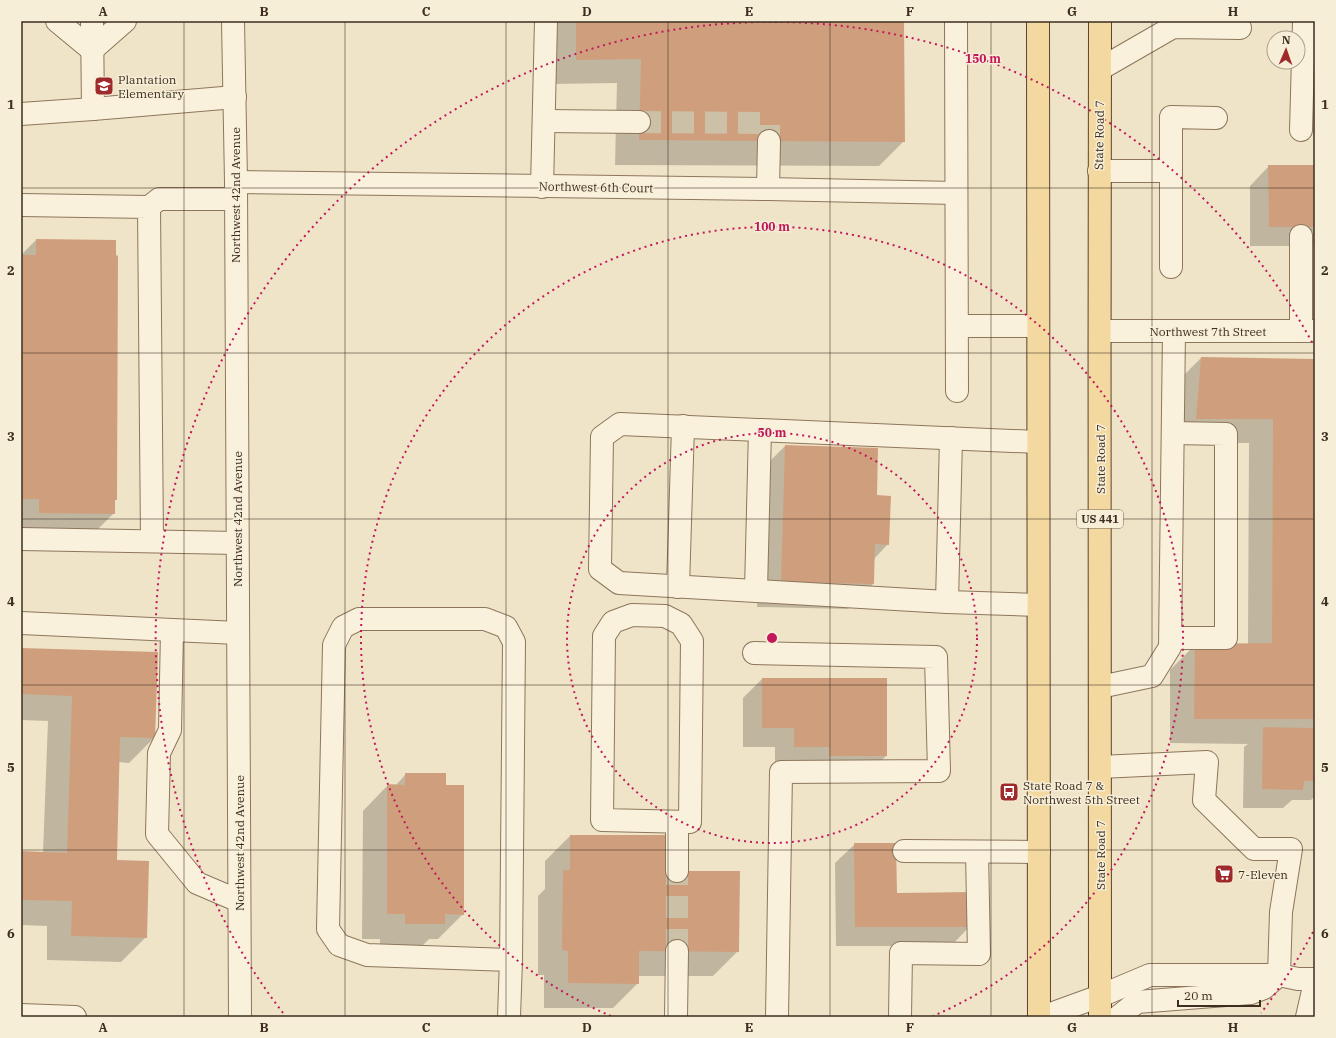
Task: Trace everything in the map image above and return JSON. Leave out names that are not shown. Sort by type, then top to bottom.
[{"type":"main road","points":[[1038,21],[1038,852],[1041,1017]]},
{"type":"main road","name":"State Road 7","points":[[1100,21],[1100,1007]]},
{"type":"street","points":[[57,21],[92,50]]},
{"type":"street","points":[[92,21],[93,109]]},
{"type":"street","points":[[92,50],[125,21]]},
{"type":"street","name":"Northwest 42nd Avenue","points":[[233,21],[236,190],[240,1017]]},
{"type":"street","points":[[542,186],[546,21]]},
{"type":"street","points":[[956,21],[957,391]]},
{"type":"street","points":[[1100,69],[1172,24],[1240,28]]},
{"type":"street","points":[[1301,130],[1308,27]]},
{"type":"street","points":[[21,114],[235,97]]},
{"type":"street","points":[[1171,267],[1171,116],[1216,118]]},
{"type":"street","points":[[544,121],[639,122]]},
{"type":"street","points":[[768,188],[769,141]]},
{"type":"street","points":[[1099,171],[1171,171]]},
{"type":"street","name":"Northwest 6th Court","points":[[149,206],[160,199],[236,190],[542,186],[768,188],[956,193]]},
{"type":"street","points":[[21,205],[149,206],[152,541]]},
{"type":"street","points":[[1301,236],[1308,331]]},
{"type":"street","points":[[957,326],[1038,326]]},
{"type":"street","name":"Northwest 7th Street","points":[[1100,331],[1308,331]]},
{"type":"street","points":[[1100,687],[1152,676],[1170,647],[1174,331]]},
{"type":"street","points":[[1038,442],[620,424],[602,437],[600,569],[619,583],[946,602],[1038,605]]},
{"type":"street","points":[[678,586],[683,426]]},
{"type":"street","points":[[756,590],[760,430]]},
{"type":"street","points":[[1170,638],[1226,638],[1226,434],[1173,433]]},
{"type":"street","points":[[946,602],[951,438]]},
{"type":"street","points":[[21,539],[238,543]]},
{"type":"street","points":[[632,615],[665,616],[682,624],[692,641],[690,822],[677,822],[602,820],[604,636],[613,622],[632,615]]},
{"type":"street","points":[[509,1017],[511,960],[514,642],[506,626],[485,618],[359,619],[343,627],[334,645],[328,929],[338,945],[367,955],[511,960]]},
{"type":"street","points":[[21,623],[238,633]]},
{"type":"street","points":[[172,631],[170,730],[159,753],[157,834],[197,883],[239,901]]},
{"type":"street","points":[[754,653],[936,657],[939,770],[781,772],[777,1017]]},
{"type":"street","points":[[1100,768],[1207,762],[1204,800],[1254,849],[1291,849],[1281,912],[1279,975],[1264,988],[1251,993],[1137,1002],[1118,1017]]},
{"type":"street","points":[[677,822],[677,871]]},
{"type":"street","points":[[904,851],[1038,852]]},
{"type":"street","points":[[900,1017],[901,953],[980,954],[977,852]]},
{"type":"street","points":[[676,1017],[677,951]]},
{"type":"street","points":[[1041,1017],[1100,1007],[1150,975],[1279,975],[1315,981],[1307,1017]]},
{"type":"street","points":[[22,1016],[75,1017]]},
{"type":"building","points":[[576,21],[904,21],[905,142],[639,140],[641,59],[576,60]]},
{"type":"building","points":[[1268,165],[1315,165],[1315,227],[1269,227]]},
{"type":"building","points":[[36,239],[116,240],[116,255],[118,256],[117,500],[115,500],[115,514],[39,513],[39,499],[21,499],[21,255],[36,255]]},
{"type":"building","points":[[1201,357],[1315,359],[1315,719],[1194,719],[1195,644],[1272,643],[1273,419],[1196,419]]},
{"type":"building","points":[[785,445],[878,448],[877,495],[891,496],[889,545],[875,544],[874,584],[781,582]]},
{"type":"building","points":[[21,648],[158,652],[155,738],[120,737],[117,860],[149,861],[147,938],[71,936],[72,901],[21,900],[21,851],[67,853],[72,696],[21,694]]},
{"type":"building","points":[[762,678],[887,678],[887,756],[829,756],[829,747],[794,747],[794,728],[762,728]]},
{"type":"building","points":[[1263,727],[1315,728],[1315,781],[1304,781],[1303,790],[1262,789]]},
{"type":"building","points":[[405,773],[446,773],[446,785],[464,785],[464,915],[445,914],[445,924],[405,924],[405,914],[387,914],[387,784],[405,785]]},
{"type":"building","points":[[570,835],[668,835],[677,871],[740,871],[739,952],[639,951],[639,984],[568,983],[568,951],[562,950],[563,870],[570,870]]},
{"type":"building","points":[[854,843],[896,843],[897,893],[971,892],[971,927],[855,927]]},
{"type":"tunnel","points":[[639,122],[769,123],[769,141]]},
{"type":"tunnel","points":[[677,871],[677,951]]},
{"type":"place","name":"Plantation Elementary","points":[[104,86]]},
{"type":"place","name":"State Road 7 & Northwest 5th Street","points":[[1009,792]]},
{"type":"place","name":"7-Eleven","points":[[1224,874]]}]
